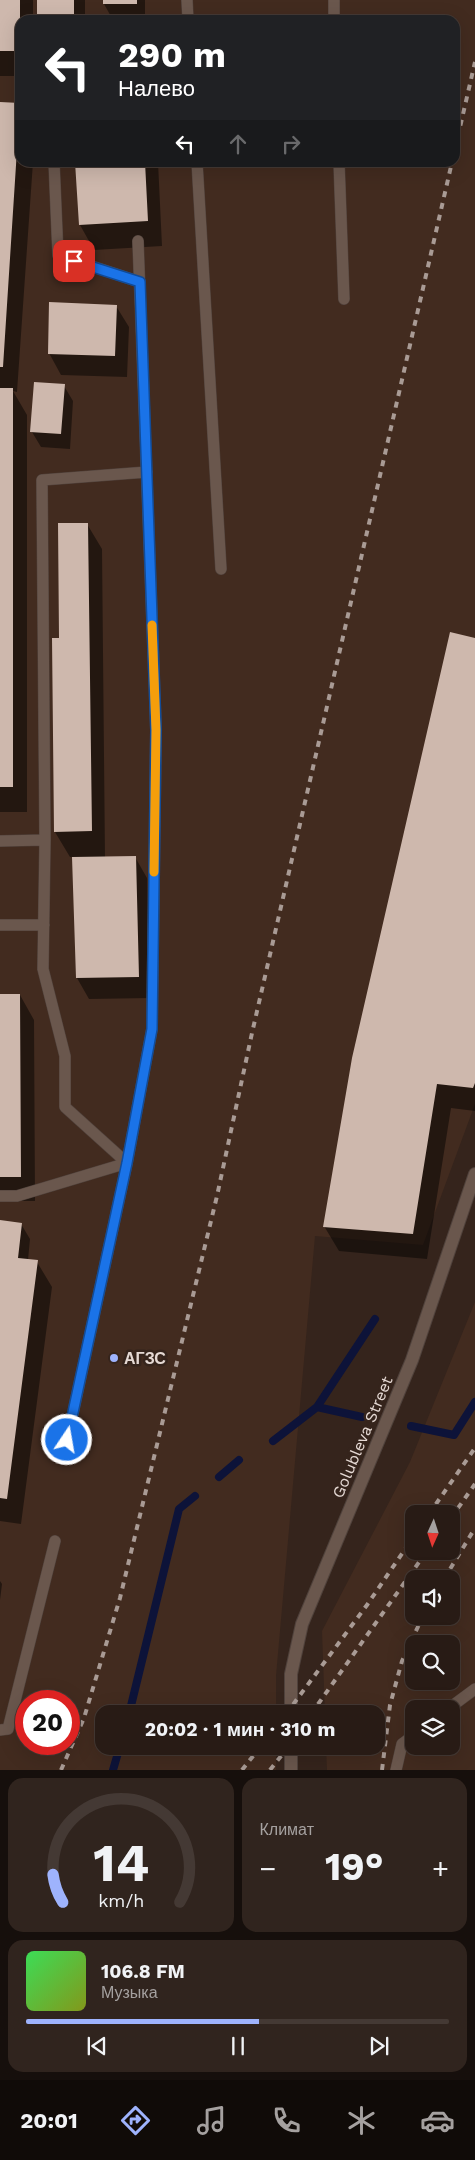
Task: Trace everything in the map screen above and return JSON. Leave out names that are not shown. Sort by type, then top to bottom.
[{"type":"street","name":"Golubleva Street","points":[[291,1705],[291,1674],[302,1624],[412,1360],[475,1174]]},
{"type":"street","points":[[291,1755],[291,1770]]},
{"type":"lane","points":[[187,0],[188,15]]},
{"type":"lane","points":[[334,0],[334,15]]},
{"type":"lane","points":[[54,167],[58,255],[140,282]]},
{"type":"lane","points":[[197,167],[221,569]]},
{"type":"lane","points":[[339,167],[344,299]]},
{"type":"lane","points":[[63,1459],[127,1163],[152,1029],[156,730],[138,241]]},
{"type":"lane","points":[[127,1163],[65,1107],[65,1056],[43,969],[45,840],[42,480],[147,472]]},
{"type":"lane","points":[[0,840],[45,840]]},
{"type":"lane","points":[[0,926],[44,925]]},
{"type":"lane","points":[[0,1196],[17,1196],[127,1163]]},
{"type":"lane","points":[[0,1730],[8,1729],[55,1541]]},
{"type":"lane","points":[[460,1700],[475,1689]]},
{"type":"lane","points":[[396,1770],[402,1744],[405,1742]]},
{"type":"shaded area","points":[[0,0],[475,0],[475,1104],[423,1245],[315,1236],[276,1676],[276,1705],[95,1705],[95,1755],[276,1755],[276,1770],[0,1770]]},
{"type":"shaded area","points":[[475,1302],[475,1770],[327,1770],[326,1755],[385,1755],[385,1705],[325,1705],[322,1631],[410,1462]]},
{"type":"building","points":[[0,0],[20,0],[20,15],[15,15],[15,51],[0,51]]},
{"type":"building","points":[[37,0],[74,0],[74,15],[37,15]]},
{"type":"building","points":[[103,0],[137,0],[137,4],[103,4]]},
{"type":"building","points":[[0,102],[15,103],[16,167],[3,367],[0,367]]},
{"type":"building","points":[[75,167],[145,167],[148,221],[79,225]]},
{"type":"building","points":[[49,302],[117,305],[115,356],[48,354]]},
{"type":"building","points":[[34,382],[65,384],[61,434],[30,432]]},
{"type":"building","points":[[0,388],[13,388],[13,787],[0,787]]},
{"type":"building","points":[[58,523],[88,523],[92,831],[54,832],[52,638],[59,638]]},
{"type":"building","points":[[450,632],[475,638],[475,1083],[473,1088],[437,1084],[413,1234],[323,1227],[352,1058]]},
{"type":"building","points":[[136,856],[139,977],[76,978],[72,857]]},
{"type":"building","points":[[0,994],[20,994],[21,1177],[0,1177]]},
{"type":"building","points":[[0,1220],[22,1223],[18,1258],[38,1260],[7,1499],[0,1498]]},
{"type":"waterway","points":[[273,1441],[317,1407],[375,1319]]},
{"type":"waterway","points":[[411,1426],[454,1435],[475,1402]]},
{"type":"waterway","points":[[317,1407],[362,1417]]},
{"type":"waterway","points":[[219,1477],[239,1460]]},
{"type":"waterway","points":[[131,1705],[179,1509],[195,1496]]},
{"type":"waterway","points":[[113,1770],[117,1755]]},
{"type":"railway","points":[[460,127],[475,62]]},
{"type":"railway","points":[[61,1770],[84,1718],[120,1598],[217,1196],[252,1033],[451,167]]},
{"type":"railway","points":[[435,1505],[475,1448]]},
{"type":"railway","points":[[460,1505],[475,1484]]},
{"type":"railway","points":[[449,1570],[475,1528]]},
{"type":"railway","points":[[293,1705],[367,1605],[405,1549]]},
{"type":"railway","points":[[317,1705],[421,1560]]},
{"type":"railway","points":[[382,1770],[390,1705],[402,1661],[419,1625]]},
{"type":"railway","points":[[242,1770],[254,1755]]},
{"type":"railway","points":[[270,1770],[282,1755]]},
{"type":"slow traffic","points":[[152,625],[156,730],[154,872]]},
{"type":"place","name":"АГЗС","points":[[114,1358]]},
{"type":"route","points":[[67,1440],[127,1163],[152,1029],[156,730],[140,282],[74,261]]}]
